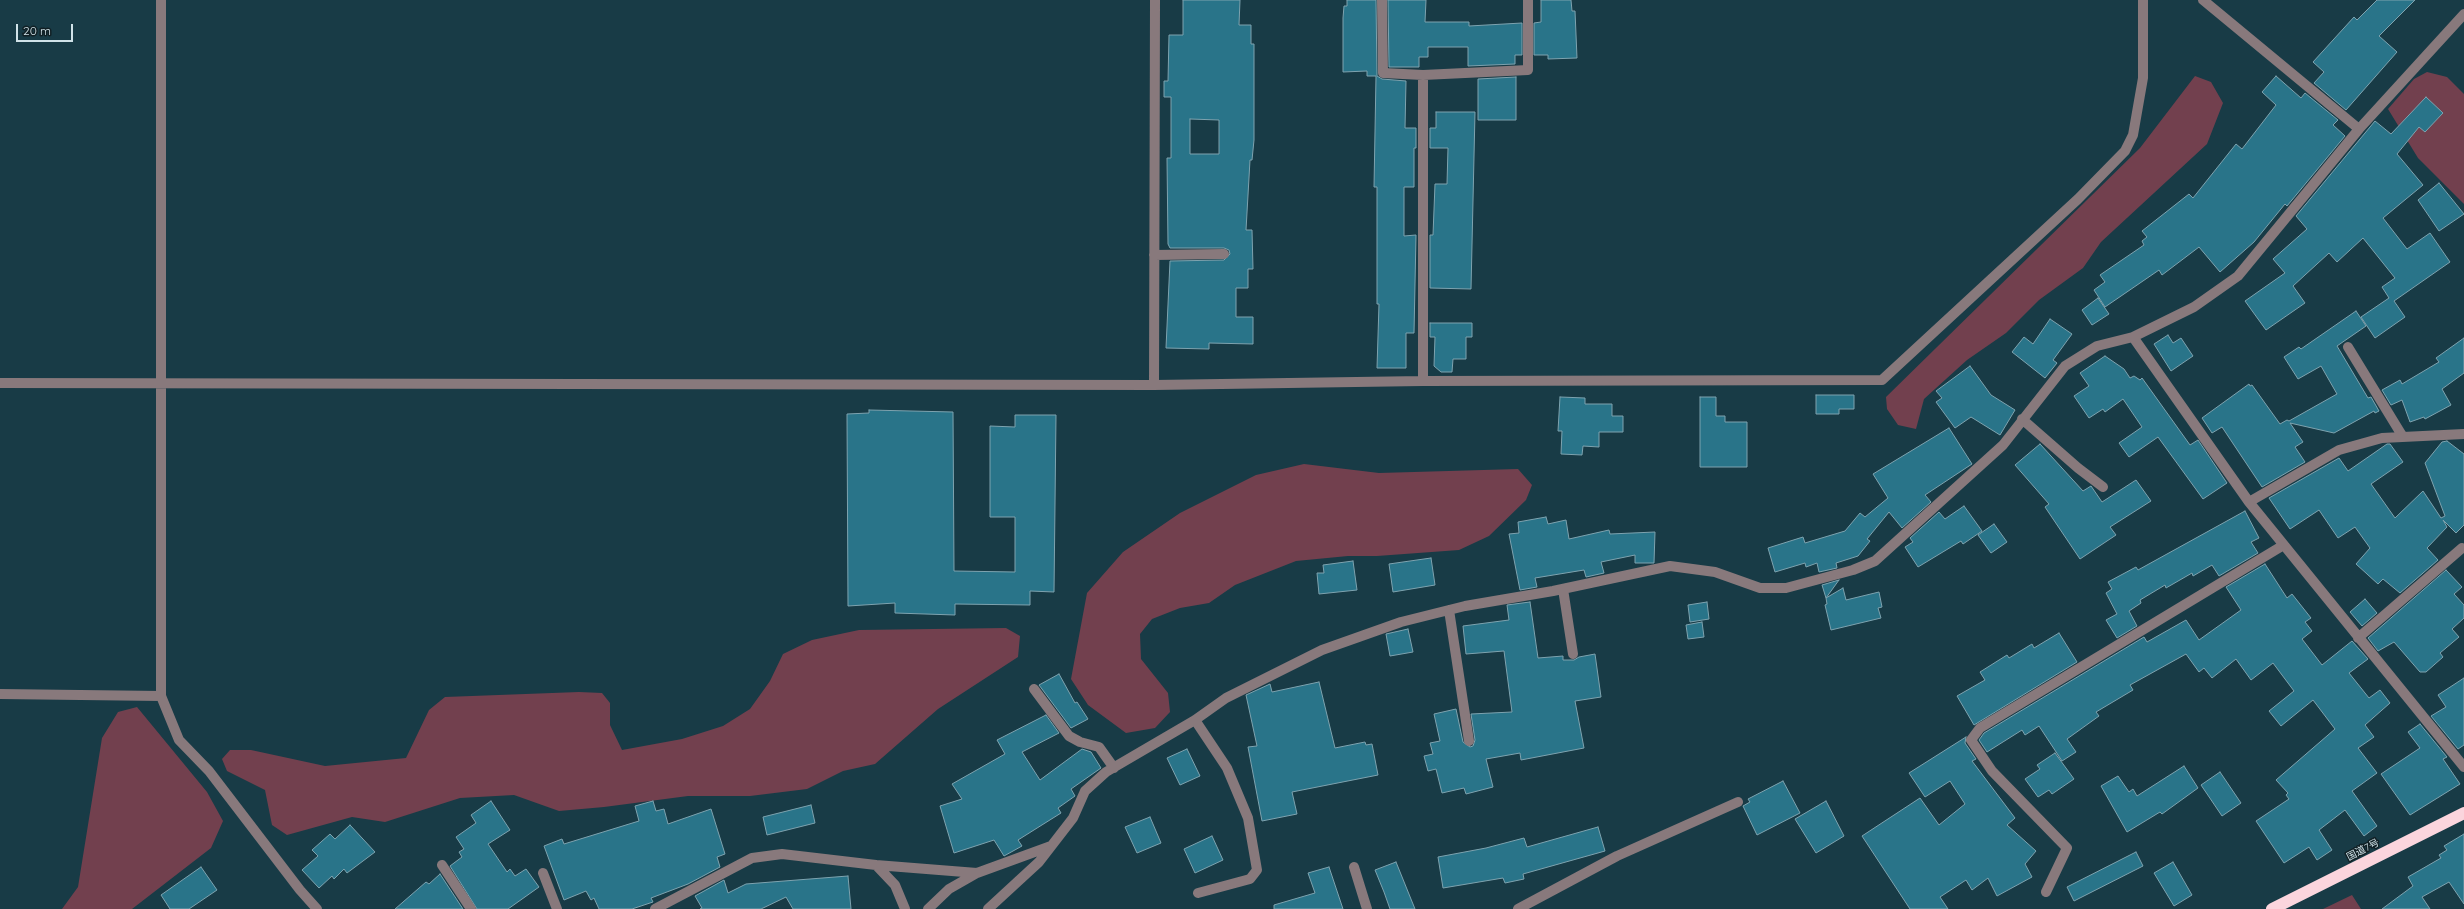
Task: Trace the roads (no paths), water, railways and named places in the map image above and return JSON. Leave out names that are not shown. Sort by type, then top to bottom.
[{"type":"highway","name":"国道7号","points":[[2272,909],[2464,813]]},
{"type":"street","points":[[161,0],[161,696],[179,740],[209,771],[300,890],[317,909]]},
{"type":"street","points":[[1154,0],[1154,385]]},
{"type":"street","points":[[1382,0],[1383,74],[1423,75],[1528,70],[1528,0]]},
{"type":"street","points":[[0,383],[1154,385],[1423,381],[1882,380],[2078,200],[2125,152],[2133,135],[2143,78],[2143,0]]},
{"type":"street","points":[[2203,0],[2359,129]]},
{"type":"street","points":[[988,909],[1039,862],[1073,818],[1085,791],[1114,768],[1195,720],[1226,698],[1322,650],[1401,622],[1449,610],[1563,589],[1670,566],[1715,572],[1760,588],[1786,588],[1853,570],[1875,561],[1888,551],[2003,445],[2065,366],[2097,346],[2132,337],[2194,307],[2238,276],[2359,129],[2464,14]]},
{"type":"street","points":[[1423,75],[1423,381]]},
{"type":"street","points":[[1154,255],[1224,254]]},
{"type":"street","points":[[2132,337],[2282,546],[2464,767]]},
{"type":"street","points":[[2348,347],[2403,437]]},
{"type":"street","points":[[2022,419],[2078,468],[2103,486]]},
{"type":"street","points":[[2249,502],[2339,450],[2382,438],[2464,434]]},
{"type":"street","points":[[2046,892],[2067,848],[1992,772],[1970,740],[1980,728],[2282,546]]},
{"type":"street","points":[[2358,638],[2462,548]]},
{"type":"street","points":[[1563,589],[1572,654]]},
{"type":"street","points":[[1449,610],[1469,741]]},
{"type":"street","points":[[1034,689],[1068,736],[1080,742],[1099,747],[1114,768]]},
{"type":"street","points":[[0,694],[161,696]]},
{"type":"street","points":[[1195,720],[1227,768],[1248,818],[1257,870],[1250,879],[1198,893]]},
{"type":"street","points":[[1518,909],[1617,856],[1738,802]]},
{"type":"street","points":[[928,909],[950,889],[977,873],[1052,845]]},
{"type":"street","points":[[655,909],[752,858],[782,854],[876,865],[977,873]]},
{"type":"street","points":[[442,865],[472,909]]},
{"type":"street","points":[[876,865],[895,885],[905,909]]},
{"type":"street","points":[[1354,867],[1367,909]]},
{"type":"street","points":[[543,873],[556,909]]}]
